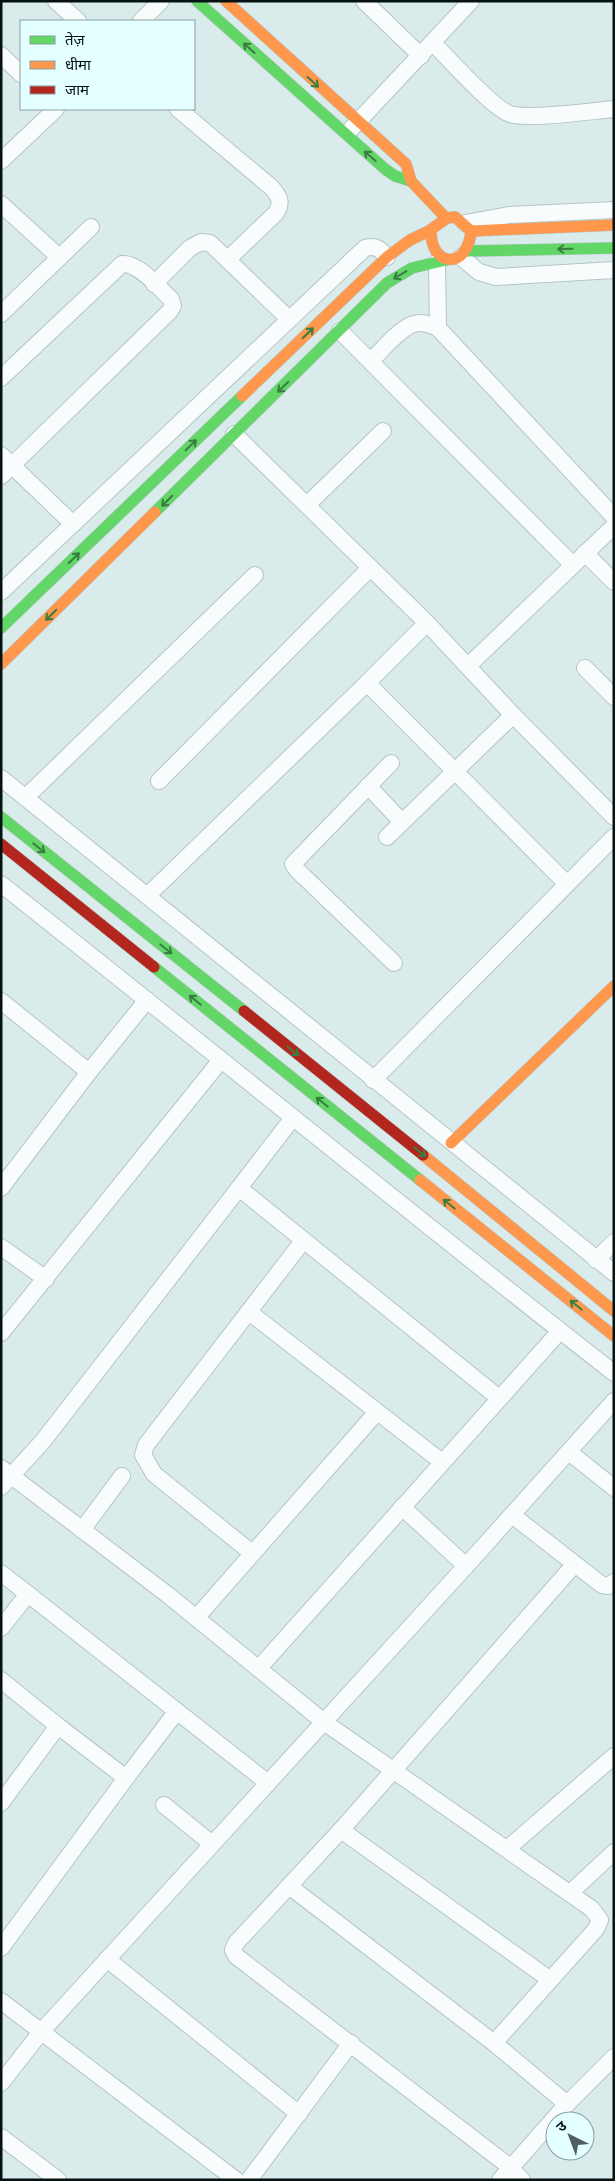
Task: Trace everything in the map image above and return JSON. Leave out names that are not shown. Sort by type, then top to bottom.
[{"type":"street","points":[[56,1],[77,20]]},
{"type":"street","points":[[142,20],[161,1]]},
{"type":"street","points":[[197,1],[390,173],[412,181]]},
{"type":"street","points":[[226,1],[358,123],[406,164],[412,181],[445,218]]},
{"type":"street","points":[[364,1],[421,56]]},
{"type":"street","points":[[346,135],[471,1]]},
{"type":"street","points":[[433,43],[495,105],[509,114],[526,116],[614,109]]},
{"type":"street","points":[[1,55],[20,73]]},
{"type":"street","points":[[1,161],[55,110]]},
{"type":"street","points":[[179,110],[271,187],[280,198],[281,206],[276,213],[228,259]]},
{"type":"street","points":[[412,239],[422,214],[422,192]]},
{"type":"street","points":[[1,204],[59,257]]},
{"type":"street","points":[[468,228],[509,215],[614,210]]},
{"type":"street","points":[[1,628],[388,257],[445,218],[454,217],[468,228],[472,242],[453,257],[412,268],[387,283],[1,664]]},
{"type":"street","points":[[468,228],[614,225]]},
{"type":"street","points":[[1,314],[91,227]]},
{"type":"street","points":[[430,230],[430,244],[439,256],[453,257],[614,248]]},
{"type":"street","points":[[154,284],[190,248],[201,242],[210,243],[290,319]]},
{"type":"street","points":[[1,592],[365,248],[372,246],[380,248],[388,257]]},
{"type":"street","points":[[453,257],[479,272],[496,277],[614,270]]},
{"type":"street","points":[[438,328],[453,257]]},
{"type":"street","points":[[1,378],[122,264],[133,265],[171,299],[172,306],[170,311],[5,466],[73,524]]},
{"type":"street","points":[[371,361],[405,328],[414,323],[425,323],[438,328],[614,517]]},
{"type":"street","points":[[340,331],[573,565]]},
{"type":"street","points":[[307,506],[383,431]]},
{"type":"street","points":[[234,434],[427,623],[614,817]]},
{"type":"street","points":[[468,666],[614,526]]},
{"type":"street","points":[[586,553],[614,582]]},
{"type":"street","points":[[159,781],[370,568]]},
{"type":"street","points":[[26,797],[255,575]]},
{"type":"street","points":[[147,896],[427,623]]},
{"type":"street","points":[[585,668],[614,697]]},
{"type":"street","points":[[367,683],[567,884]]},
{"type":"street","points":[[386,837],[513,714]]},
{"type":"street","points":[[391,763],[293,864],[394,963]]},
{"type":"street","points":[[1,778],[614,1274]]},
{"type":"street","points":[[368,786],[402,822]]},
{"type":"street","points":[[1,817],[436,1165],[614,1311]]},
{"type":"street","points":[[373,1080],[614,836]]},
{"type":"street","points":[[1,844],[614,1336]]},
{"type":"street","points":[[1,884],[292,1119],[614,1373]]},
{"type":"street","points":[[451,1143],[614,986]]},
{"type":"street","points":[[1,1188],[147,1000]]},
{"type":"street","points":[[1,1001],[90,1072]]},
{"type":"street","points":[[1,1333],[221,1060]]},
{"type":"street","points":[[292,1119],[43,1441],[4,1477],[82,1530],[196,1618],[324,1722],[592,1909],[600,1920],[596,1929],[549,1979],[494,2043]]},
{"type":"street","points":[[422,1183],[436,1165]]},
{"type":"street","points":[[239,1188],[499,1398]]},
{"type":"street","points":[[252,1553],[154,1474],[143,1455],[146,1444],[303,1241]]},
{"type":"street","points":[[596,1260],[614,1242]]},
{"type":"street","points":[[1,1247],[46,1279]]},
{"type":"street","points":[[249,1312],[442,1462]]},
{"type":"street","points":[[259,1668],[560,1331]]},
{"type":"street","points":[[1,2083],[41,2032],[614,1401]]},
{"type":"street","points":[[196,1618],[377,1412]]},
{"type":"street","points":[[569,1452],[614,1488]]},
{"type":"street","points":[[82,1530],[122,1476]]},
{"type":"street","points":[[402,1507],[466,1566]]},
{"type":"street","points":[[512,1515],[602,1585],[608,1586],[614,1582]]},
{"type":"street","points":[[522,2180],[505,2173],[351,2044],[236,1956],[233,1950],[236,1943],[394,1771],[574,1565]]},
{"type":"street","points":[[1,1573],[268,1783]]},
{"type":"street","points":[[1,1628],[28,1594]]},
{"type":"street","points":[[1,1680],[126,1778]]},
{"type":"street","points":[[1,1948],[176,1711]]},
{"type":"street","points":[[1,1803],[58,1726]]},
{"type":"street","points":[[507,1849],[614,1756]]},
{"type":"street","points":[[164,1805],[212,1844]]},
{"type":"street","points":[[341,1830],[549,1979]]},
{"type":"street","points":[[570,1893],[614,1852]]},
{"type":"street","points":[[289,1886],[494,2043],[567,2104]]},
{"type":"street","points":[[107,1959],[299,2114]]},
{"type":"street","points":[[1,2001],[236,2180]]},
{"type":"street","points":[[249,2180],[351,2044]]},
{"type":"street","points":[[505,2173],[567,2104],[614,2057]]},
{"type":"street","points":[[1,2137],[58,2180]]},
{"type":"traffic: fast","points":[[197,1],[385,169],[395,176],[411,181]]},
{"type":"traffic: fast","points":[[468,251],[614,248]]},
{"type":"traffic: fast","points":[[155,512],[387,283],[412,268],[446,260]]},
{"type":"traffic: fast","points":[[1,628],[242,396]]},
{"type":"traffic: fast","points":[[1,817],[244,1011]]},
{"type":"traffic: fast","points":[[154,967],[420,1180]]},
{"type":"traffic: slow","points":[[226,1],[406,164],[411,181],[445,217]]},
{"type":"traffic: slow","points":[[242,396],[387,257],[410,240],[429,231],[447,218],[455,217],[471,231],[468,244],[463,253],[457,258],[450,259],[442,257],[436,252],[432,243],[431,230]]},
{"type":"traffic: slow","points":[[471,231],[614,225]]},
{"type":"traffic: slow","points":[[1,664],[155,512]]},
{"type":"traffic: slow","points":[[451,1143],[614,986]]},
{"type":"traffic: slow","points":[[423,1155],[614,1311]]},
{"type":"traffic: slow","points":[[420,1180],[614,1336]]},
{"type":"traffic: jam","points":[[1,844],[154,967]]},
{"type":"traffic: jam","points":[[244,1011],[423,1155]]}]
